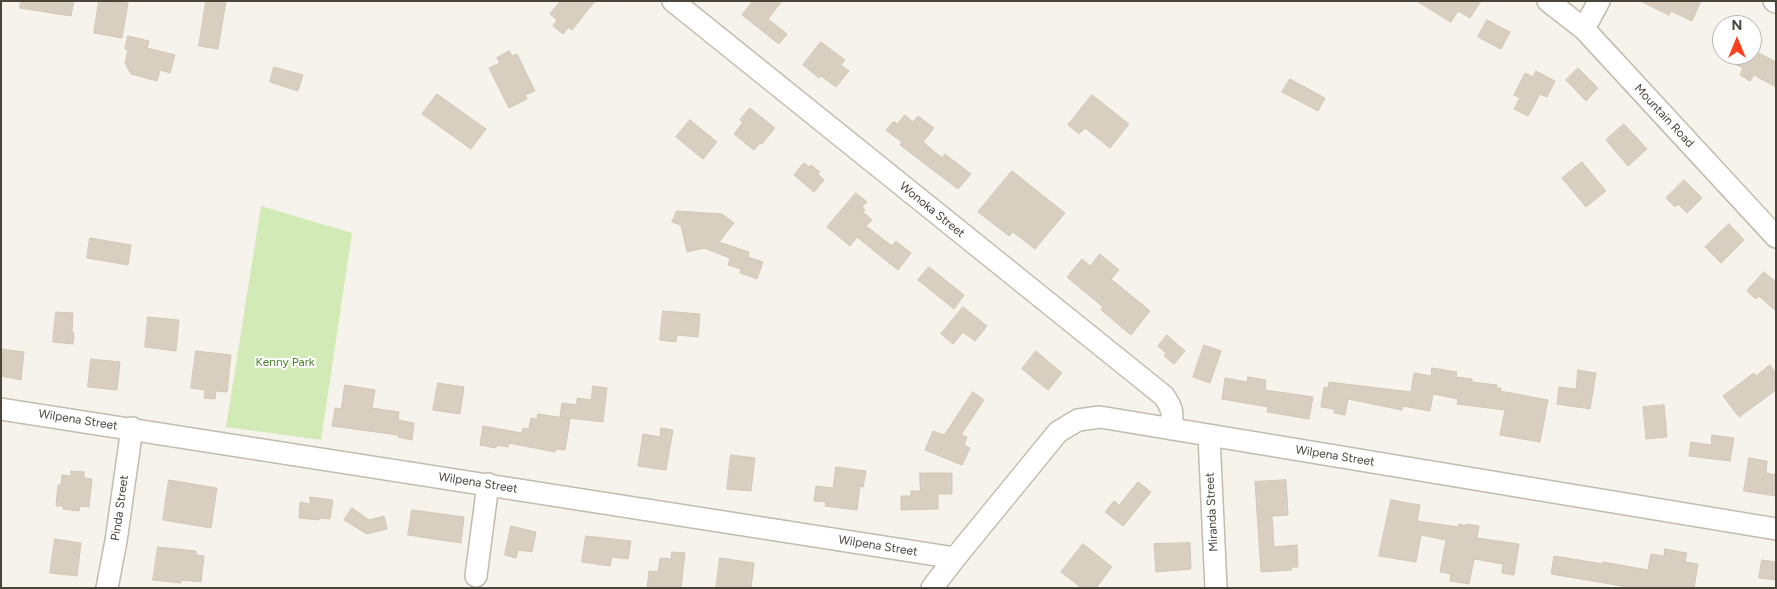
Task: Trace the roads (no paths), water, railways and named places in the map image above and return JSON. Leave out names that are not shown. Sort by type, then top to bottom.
[{"type":"street","name":"Wonoka Street","points":[[672,1],[1164,396],[1171,407],[1173,417],[1171,429]]},
{"type":"street","name":"Mountain Road","points":[[1548,1],[1584,29],[1776,237]]},
{"type":"street","points":[[1584,29],[1599,1]]},
{"type":"street","name":"Wilpena Street","points":[[1,409],[955,558]]},
{"type":"street","name":"Wilpena Street","points":[[932,588],[1058,432],[1078,420],[1100,417],[1776,529]]},
{"type":"street","name":"Pinda Street","points":[[107,588],[116,541],[132,428]]},
{"type":"street","name":"Miranda Street","points":[[1208,436],[1216,588]]},
{"type":"street","points":[[476,576],[488,484]]},
{"type":"park label","name":"Kenny Park","points":[[285,362]]}]
